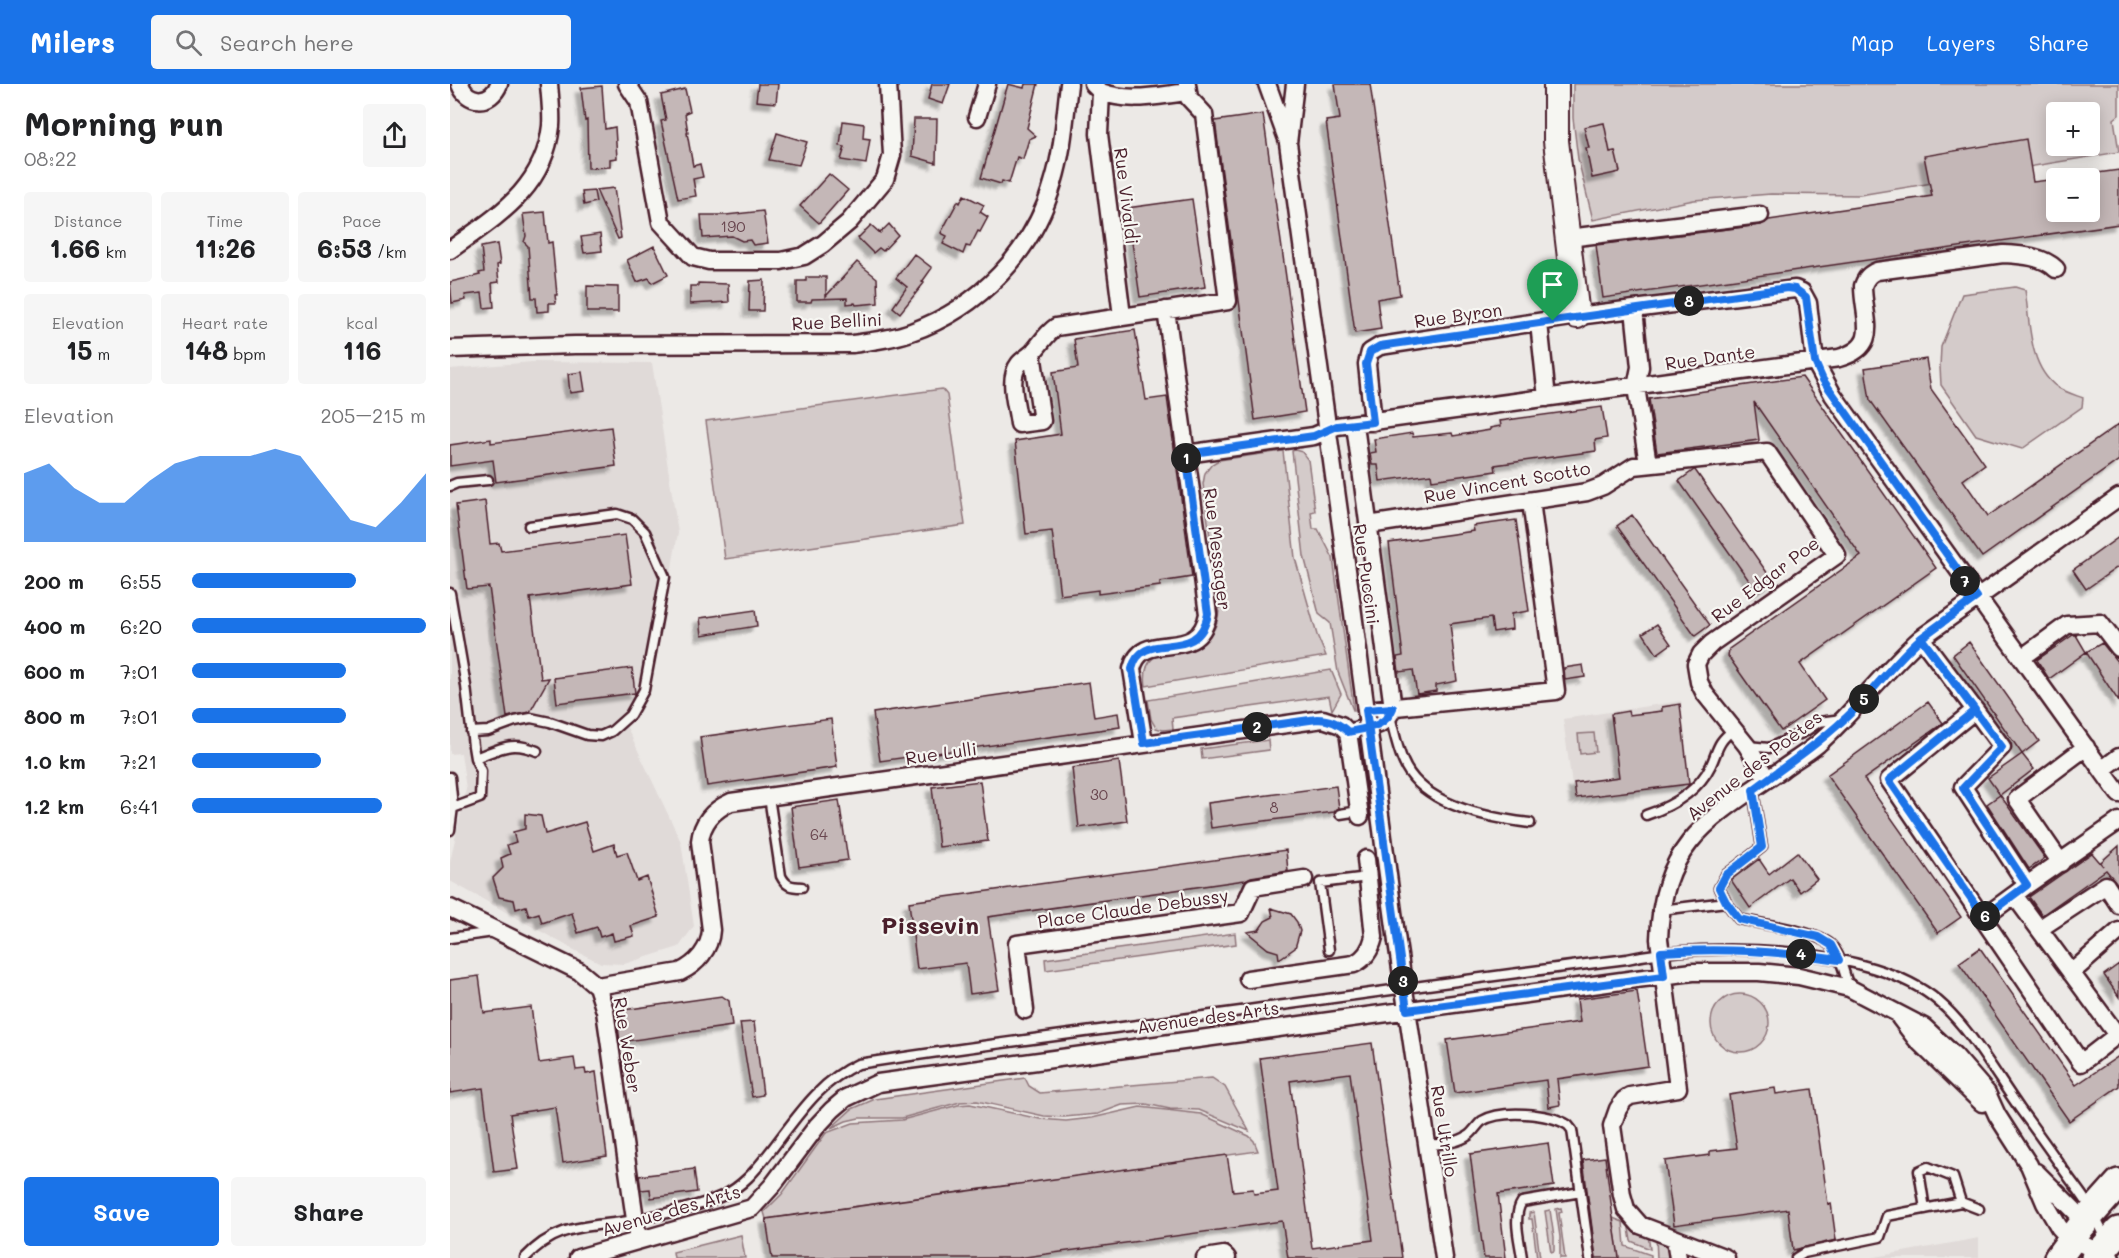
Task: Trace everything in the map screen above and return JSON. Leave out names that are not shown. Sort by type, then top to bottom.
[{"type":"main road","points":[[2076,1232],[2119,1183]]},
{"type":"street","points":[[460,84],[466,96],[479,100],[491,96],[499,84]]},
{"type":"street","points":[[450,250],[503,212],[531,183],[544,154],[550,126],[549,84]]},
{"type":"street","points":[[627,84],[639,102],[662,222],[693,257],[709,261],[781,261],[804,255],[823,244],[849,222],[885,179],[892,155],[888,84]]},
{"type":"street","points":[[977,117],[987,84]]},
{"type":"street","name":"Rue Bellini","points":[[450,349],[585,345],[853,344],[910,333],[964,306],[988,287],[1024,247],[1043,212],[1053,184],[1060,156],[1069,84]]},
{"type":"street","name":"Rue Puccini","points":[[1267,84],[1288,143],[1407,1010]]},
{"type":"street","name":"Rue Puccini","points":[[1288,143],[1295,84]]},
{"type":"street","points":[[1556,84],[1556,141],[1577,316]]},
{"type":"street","points":[[1032,353],[1056,327],[1228,301],[1204,114],[1190,98],[1188,88],[1132,99],[1117,98],[1097,88]]},
{"type":"street","name":"Rue Vivaldi","points":[[1097,88],[1099,134],[1122,316]]},
{"type":"street","points":[[1568,238],[1760,215]]},
{"type":"street","name":"Rue Dante","points":[[1186,454],[1306,438],[1337,426],[1636,387],[1815,362],[1854,354],[1865,343],[1868,328],[1863,286],[1865,279],[1877,271],[2003,254],[2037,258],[2050,262],[2056,269]]},
{"type":"street","name":"Rue Byron","points":[[1373,422],[1366,364],[1370,352],[1380,346],[1577,316],[1787,288],[1795,289],[1802,292],[1808,303],[1815,362]]},
{"type":"street","points":[[1634,309],[1640,367],[1636,387],[1648,464]]},
{"type":"street","name":"Rue Messager","points":[[1144,743],[1132,669],[1134,660],[1150,648],[1193,641],[1206,626],[1208,614],[1166,310]]},
{"type":"street","points":[[1539,323],[1547,398]]},
{"type":"street","points":[[1815,362],[1833,395],[2119,794]]},
{"type":"street","points":[[1355,424],[1392,712]]},
{"type":"street","name":"Rue Edgar Poe","points":[[1648,464],[1767,452],[1837,555],[1712,643],[1701,654],[1696,664],[1699,682],[1705,693],[1747,746],[1767,779]]},
{"type":"street","name":"Rue Vincent Scotto","points":[[1368,525],[1587,492],[1603,486],[1634,466],[1648,464]]},
{"type":"street","name":"Avenue des Poètes","points":[[1675,1239],[1640,1225],[1626,1209],[1612,1126],[1618,1109],[1630,1096],[1678,1088],[1661,952],[1661,910],[1674,865],[1687,844],[1705,824],[1817,744],[1921,638],[2119,497]]},
{"type":"street","points":[[1366,710],[1392,712],[1556,691],[1531,501]]},
{"type":"street","points":[[2023,657],[2067,625],[2100,622],[2119,648]]},
{"type":"street","points":[[1921,638],[1975,710],[2002,747],[1963,788],[2021,890],[2039,929],[2117,1035],[2081,1063],[1889,780],[1975,710]]},
{"type":"street","points":[[1359,814],[1348,732],[1380,725],[1392,712]]},
{"type":"street","name":"Rue Lulli","points":[[597,986],[680,972],[697,961],[711,939],[700,841],[701,830],[708,819],[722,806],[731,802],[1317,719],[1331,720],[1348,732]]},
{"type":"street","points":[[2061,863],[2017,799],[2086,747]]},
{"type":"street","points":[[2103,770],[2119,757]]},
{"type":"street","points":[[1984,917],[2119,821]]},
{"type":"street","points":[[1248,979],[1354,964],[1360,961],[1372,946],[1374,937],[1366,860]]},
{"type":"street","name":"Place Claude Debussy","points":[[1025,1010],[1017,944],[1241,913],[1253,886],[1304,879]]},
{"type":"street","points":[[2039,929],[2106,885],[2119,905]]},
{"type":"street","name":"Rue Weber","points":[[450,908],[579,971],[597,986],[605,1011],[638,1240]]},
{"type":"street","points":[[2071,973],[2119,931]]},
{"type":"street","name":"Avenue des Arts","points":[[578,1258],[752,1209],[832,1110],[846,1098],[878,1083],[1694,972],[1778,973],[1820,980],[1849,988],[1896,1013],[1916,1039],[1997,1115],[2076,1232]]},
{"type":"street","name":"Rue Utrillo","points":[[1407,1010],[1444,1258]]},
{"type":"street","name":"Avenue des Arts","points":[[2029,1165],[2049,1211],[2059,1227],[2076,1232],[2107,1248]]},
{"type":"street","points":[[1678,1258],[1675,1239],[1726,1258]]},
{"type":"street","points":[[1205,1258],[1224,1255],[1227,1258]]},
{"type":"lane","points":[[450,486],[457,483],[488,480]]},
{"type":"lane","points":[[471,732],[488,731],[531,718],[587,735],[601,736],[612,731],[630,715],[644,690],[665,578],[645,532],[632,519],[617,514],[529,526]]},
{"type":"lane","points":[[450,593],[475,758],[481,771],[480,798],[453,808]]},
{"type":"lane","points":[[1392,712],[1404,762],[1422,786],[1439,798],[1483,815],[1530,823]]},
{"type":"lane","points":[[1747,746],[1768,748],[1806,731],[1819,722],[1845,718]]},
{"type":"lane","points":[[1646,815],[1664,809],[1693,789],[1710,767],[1720,740],[1733,730]]},
{"type":"lane","points":[[475,758],[513,745],[522,745],[537,751]]},
{"type":"lane","points":[[450,777],[453,808],[450,830]]},
{"type":"lane","points":[[1753,790],[1762,847],[1726,875],[1719,888],[1739,919],[1818,937],[1831,945],[1849,988]]},
{"type":"lane","points":[[769,797],[781,876],[785,884],[802,887]]},
{"type":"lane","points":[[1340,814],[1359,814]]},
{"type":"lane","points":[[1329,950],[1320,883],[1368,877]]},
{"type":"lane","points":[[1661,910],[1726,902]]},
{"type":"lane","points":[[450,938],[499,931]]},
{"type":"lane","points":[[525,1258],[538,1244],[562,1231],[635,1220],[708,1202],[724,1195],[739,1186],[758,1167],[819,1089],[843,1070],[858,1064],[959,1047],[1627,959],[1661,952],[1697,950],[1754,950],[1839,960],[1894,974],[1924,991],[1947,1009],[1973,1042],[2076,1232]]},
{"type":"lane","points":[[1428,1145],[1451,1143],[1468,1136],[1482,1121],[1494,1116],[1532,1113],[1564,1122],[1572,1130],[1590,1258]]},
{"type":"lane","points":[[1925,1209],[1919,1171],[1928,1167],[1953,1177],[1961,1202]]},
{"type":"lane","points":[[1522,1258],[1518,1209],[1522,1202],[1581,1192]]},
{"type":"lane","points":[[1796,1258],[1804,1253],[1880,1237],[1887,1216],[1961,1202],[1979,1209]]},
{"type":"shaded area","points":[[1573,84],[2119,84],[2119,115],[2114,119],[2119,152],[2100,155],[2100,102],[2046,102],[2046,156],[2095,156],[1860,195],[1771,194],[1694,200],[1593,220],[1578,159],[1573,118]]},
{"type":"shaded area","points":[[2015,287],[2025,290],[2032,342],[2040,367],[2057,387],[2083,398],[2082,407],[2022,449],[1976,435],[1941,385],[1940,367],[1941,347],[1962,294]]},
{"type":"shaded area","points":[[532,362],[652,363],[678,533],[650,693],[625,723],[681,842],[694,926],[679,947],[624,964],[601,963],[450,881],[450,862],[466,789],[461,753],[450,754],[450,369]]},
{"type":"shaded area","points":[[942,389],[947,395],[965,525],[725,559],[706,421]]},
{"type":"shaded area","points":[[1283,451],[1295,558],[1317,635],[1326,656],[1146,686],[1147,668],[1154,658],[1165,652],[1194,645],[1206,638],[1215,626],[1219,606],[1203,484],[1205,473],[1212,464],[1219,460]]},
{"type":"shaded area","points":[[1292,451],[1302,452],[1308,460],[1315,511],[1311,512],[1313,529],[1318,529],[1333,558],[1354,710],[1338,672],[1330,623],[1319,614],[1304,556]]},
{"type":"shaded area","points":[[1331,670],[1341,694],[1332,710],[1329,696],[1172,718],[1173,729],[1156,728],[1151,719],[1148,700]]},
{"type":"shaded area","points":[[1681,701],[1690,786],[1574,800],[1563,719]]},
{"type":"shaded area","points":[[1594,733],[1596,752],[1580,754],[1578,734]]},
{"type":"shaded area","points":[[1268,740],[1269,750],[1202,759],[1201,749]]},
{"type":"shaded area","points":[[1235,933],[1236,944],[1046,970],[1045,959]]},
{"type":"shaded area","points":[[1734,994],[1746,994],[1761,1002],[1769,1017],[1769,1029],[1761,1044],[1746,1052],[1734,1052],[1719,1044],[1711,1029],[1711,1017],[1719,1002]]},
{"type":"shaded area","points":[[1025,1078],[1029,1086],[1040,1093],[1212,1078],[1225,1087],[1249,1131],[1199,1110],[1170,1109],[1146,1104],[1122,1105],[1098,1114],[1064,1117],[1044,1116],[977,1101],[960,1102],[902,1118],[859,1118],[831,1128],[852,1109],[875,1099]]},
{"type":"shaded area","points":[[970,1104],[1040,1119],[1066,1121],[1092,1118],[1140,1107],[1201,1114],[1249,1136],[1258,1151],[766,1219],[764,1212],[782,1194],[826,1133],[853,1123],[902,1120]]},
{"type":"shaded area","points":[[1561,1208],[1562,1212],[1559,1213],[1565,1258],[1560,1258],[1556,1209]]},
{"type":"shaded area","points":[[1550,1210],[1554,1237],[1554,1251],[1551,1252],[1545,1211]]},
{"type":"shaded area","points":[[1534,1212],[1540,1258],[1537,1258],[1532,1219],[1529,1219],[1529,1213]]},
{"type":"shaded area","points":[[1613,1218],[1623,1222],[1625,1246],[1651,1255],[1651,1258],[1619,1258]]},
{"type":"shaded area","points":[[1628,1222],[1648,1235],[1650,1249],[1631,1241]]},
{"type":"shaded area","points":[[741,1235],[745,1258],[674,1258],[673,1252]]},
{"type":"shaded area","points":[[1656,1238],[1666,1246],[1669,1258],[1657,1258]]},
{"type":"shaded area","points":[[1979,1238],[1979,1258],[1870,1258]]},
{"type":"building","points":[[758,84],[778,84],[776,103],[756,101]]},
{"type":"building","points":[[932,84],[950,84],[943,104],[928,99]]},
{"type":"building","points":[[1008,84],[1024,88],[1025,84],[1038,84],[1027,128],[1036,136],[1029,139],[1023,159],[1017,157],[1009,183],[1002,181],[1001,184],[981,178]]},
{"type":"building","points":[[1335,84],[1370,84],[1400,295],[1377,299],[1381,329],[1355,333],[1326,121],[1340,119]]},
{"type":"building","points":[[602,86],[605,129],[615,127],[617,158],[610,159],[610,167],[588,168],[587,120],[585,121],[581,88]]},
{"type":"building","points":[[685,89],[690,111],[685,113],[693,166],[700,164],[703,177],[693,179],[696,196],[678,199],[661,121],[666,120],[661,95]]},
{"type":"building","points":[[1263,114],[1305,412],[1255,420],[1215,121]]},
{"type":"building","points":[[914,119],[937,119],[936,163],[912,156]]},
{"type":"building","points":[[843,121],[864,124],[863,138],[870,139],[866,164],[841,160],[845,147],[840,146]]},
{"type":"building","points":[[1604,123],[1610,152],[1615,151],[1620,172],[1592,178],[1584,127]]},
{"type":"building","points":[[777,133],[807,142],[799,165],[769,160]]},
{"type":"building","points":[[2026,139],[2033,182],[2046,180],[2046,222],[2100,222],[2100,173],[2119,170],[2119,224],[1603,298],[1596,245],[1761,225],[1769,220],[1932,196],[1924,156]]},
{"type":"building","points":[[829,174],[848,190],[819,223],[800,206]]},
{"type":"building","points":[[614,188],[621,238],[618,239],[596,190]]},
{"type":"building","points":[[594,191],[596,202],[584,205],[582,192]]},
{"type":"building","points":[[964,195],[984,205],[980,212],[988,217],[970,247],[966,246],[963,254],[943,244],[947,236],[941,233],[958,201],[960,203]]},
{"type":"building","points":[[1192,199],[1205,287],[1140,297],[1127,208]]},
{"type":"building","points":[[763,211],[768,243],[753,245],[750,240],[742,241],[732,236],[703,238],[701,215]]},
{"type":"building","points":[[545,212],[548,243],[552,242],[557,295],[555,295],[556,303],[549,303],[549,311],[537,312],[536,298],[532,298],[528,246],[524,242],[526,236],[523,214]]},
{"type":"building","points":[[889,224],[898,235],[883,251],[879,248],[873,253],[858,238],[871,225],[880,233]]},
{"type":"building","points":[[600,234],[602,251],[584,253],[581,237]]},
{"type":"building","points":[[497,244],[500,264],[497,265],[499,282],[492,283],[494,307],[484,308],[482,293],[465,295],[466,300],[452,303],[450,282],[484,272],[481,247]]},
{"type":"building","points":[[654,246],[668,275],[652,283],[649,278],[637,282],[627,260]]},
{"type":"building","points":[[914,254],[932,268],[922,282],[924,283],[900,313],[893,307],[907,287],[896,278]]},
{"type":"building","points":[[857,262],[877,278],[878,303],[847,304],[847,298],[797,302],[797,281],[806,281],[806,277],[826,277],[826,296]]},
{"type":"building","points":[[764,280],[763,311],[749,311],[750,281]]},
{"type":"building","points":[[698,283],[728,284],[729,302],[690,304],[690,286],[698,286]]},
{"type":"building","points":[[587,286],[618,287],[618,312],[587,312]]},
{"type":"building","points":[[1135,330],[1146,400],[1167,397],[1192,577],[1160,582],[1160,586],[1098,594],[1098,590],[1060,595],[1052,531],[1026,534],[1015,441],[1061,434],[1053,372],[1078,368],[1074,339]]},
{"type":"building","points":[[1926,359],[1931,389],[1985,464],[1963,480],[1988,516],[2119,424],[2119,460],[1982,557],[1870,400],[1865,368]]},
{"type":"building","points":[[582,372],[585,391],[570,393],[568,374]]},
{"type":"building","points":[[1802,377],[1936,568],[1800,664],[1825,700],[1781,731],[1728,656],[1729,649],[1861,556],[1754,402],[1759,440],[1657,453],[1649,399]]},
{"type":"building","points":[[1602,407],[1607,438],[1595,440],[1596,451],[1495,465],[1496,471],[1432,480],[1431,474],[1380,481],[1378,465],[1372,465],[1370,453],[1376,452],[1374,439],[1412,433],[1413,437],[1452,433],[1453,436],[1490,430],[1490,428],[1501,426],[1500,421]]},
{"type":"building","points":[[611,427],[616,466],[496,482],[493,460],[450,466],[450,445],[491,439],[491,443]]},
{"type":"building","points":[[1694,470],[1773,581],[1757,592],[1679,481]]},
{"type":"building","points":[[485,501],[490,544],[499,543],[501,551],[625,535],[632,584],[530,598],[541,679],[549,678],[530,712],[507,717],[489,587],[467,589],[456,505]]},
{"type":"building","points":[[1632,515],[1710,625],[1695,636],[1617,526]]},
{"type":"building","points":[[1516,520],[1529,611],[1511,614],[1512,629],[1493,632],[1491,618],[1450,624],[1457,681],[1436,685],[1436,691],[1417,694],[1413,670],[1399,672],[1397,657],[1403,656],[1389,543],[1474,531],[1473,526]]},
{"type":"building","points":[[2119,537],[2119,566],[2086,589],[2073,570]]},
{"type":"building","points":[[755,610],[757,626],[702,635],[700,618]]},
{"type":"building","points":[[1657,624],[1671,644],[1657,654],[1643,633]]},
{"type":"building","points":[[2076,635],[2086,652],[2049,679],[2037,660]]},
{"type":"building","points":[[1969,642],[2039,741],[2022,754],[1953,655]]},
{"type":"building","points":[[2102,643],[2119,664],[2119,702],[2086,652]]},
{"type":"building","points":[[1583,665],[1585,677],[1565,680],[1564,668]]},
{"type":"building","points":[[632,668],[635,693],[557,703],[554,678]]},
{"type":"building","points":[[1089,682],[1094,717],[1118,713],[1120,727],[880,761],[873,713]]},
{"type":"building","points":[[1928,702],[1943,723],[1864,779],[1961,917],[1938,933],[1827,775]]},
{"type":"building","points":[[1680,704],[1689,784],[1576,798],[1574,783],[1619,777],[1611,714],[1628,711],[1629,715],[1662,711],[1662,707]]},
{"type":"building","points":[[831,719],[837,767],[707,786],[700,737]]},
{"type":"building","points":[[2022,754],[2034,769],[2000,795],[1988,778]]},
{"type":"building","points":[[1119,761],[1127,821],[1079,828],[1072,768]]},
{"type":"building","points":[[980,781],[988,841],[939,847],[932,787]]},
{"type":"building","points":[[1336,786],[1339,808],[1334,812],[1211,828],[1208,803]]},
{"type":"building","points":[[2000,795],[2045,858],[2029,869],[1987,804]]},
{"type":"building","points":[[839,800],[848,860],[799,867],[791,807]]},
{"type":"building","points":[[525,814],[541,816],[545,834],[585,822],[594,851],[614,844],[617,855],[627,852],[637,881],[647,877],[659,917],[631,926],[634,936],[614,941],[612,933],[600,937],[597,927],[578,933],[572,913],[542,923],[539,913],[529,916],[526,906],[516,909],[514,900],[499,897],[493,878],[503,868],[501,858],[510,854],[507,845],[516,842],[513,832],[525,829]]},
{"type":"building","points":[[2119,846],[2119,886],[2106,870],[2042,915],[2029,897],[2092,853],[2103,866],[2101,862]]},
{"type":"building","points":[[1286,850],[1288,871],[1245,880],[988,917],[999,990],[970,994],[966,963],[917,969],[909,902]]},
{"type":"building","points":[[1797,852],[1817,879],[1800,892],[1790,878],[1750,908],[1731,880],[1759,859],[1769,874]]},
{"type":"building","points":[[1271,908],[1291,914],[1300,931],[1295,948],[1279,959],[1278,952],[1268,949],[1247,932],[1259,930],[1265,921],[1273,917]]},
{"type":"building","points":[[1980,948],[2076,1085],[2119,1056],[2119,1086],[2069,1121],[1959,963]]},
{"type":"building","points":[[2119,964],[2119,997],[2104,975]]},
{"type":"building","points":[[479,976],[484,1013],[531,1007],[539,1063],[574,1058],[576,1070],[585,1069],[586,1074],[596,1072],[607,1156],[563,1163],[555,1107],[510,1114],[518,1169],[494,1172],[483,1088],[450,1093],[450,980]]},
{"type":"building","points":[[1637,991],[1648,1066],[1557,1079],[1560,1105],[1549,1107],[1546,1080],[1455,1093],[1447,1040],[1580,1022],[1577,999]]},
{"type":"building","points":[[722,996],[729,1001],[732,1026],[620,1042],[616,1011]]},
{"type":"building","points":[[754,1022],[763,1095],[752,1097],[740,1023]]},
{"type":"building","points":[[1372,1043],[1402,1258],[1288,1258],[1282,1221],[1018,1258],[772,1258],[766,1219],[1227,1155],[1233,1191],[1253,1189],[1254,1194],[1278,1191],[1260,1058]],"holes":[[[1350,1073],[1373,1240],[1312,1248],[1290,1081]]]},
{"type":"building","points":[[1775,1088],[1776,1094],[1812,1089],[1828,1204],[1831,1203],[1836,1240],[1793,1250],[1788,1209],[1674,1225],[1665,1161],[1710,1155],[1710,1151],[1737,1148],[1729,1095]]},
{"type":"building","points":[[1548,1143],[1554,1186],[1498,1194],[1506,1258],[1484,1258],[1470,1154]]},
{"type":"building","points":[[1605,1157],[1619,1258],[1596,1258],[1583,1160]]},
{"type":"building","points":[[694,1169],[697,1192],[651,1198],[650,1189],[641,1190],[639,1176]]},
{"type":"district","name":"Pissevin","points":[[930,924]]},
{"type":"route","points":[[1553,321],[1380,346],[1370,352],[1366,364],[1373,422],[1337,426],[1314,436],[1186,454],[1208,614],[1206,626],[1193,641],[1150,648],[1134,660],[1132,669],[1144,743],[1317,719],[1331,720],[1348,732],[1380,725],[1390,716],[1393,708],[1366,710],[1376,788],[1407,1010],[1664,976],[1661,952],[1754,950],[1839,960],[1831,945],[1818,937],[1739,919],[1719,888],[1726,875],[1762,847],[1753,790],[1817,744],[1855,709],[1921,638],[1975,710],[1889,780],[1984,917],[2027,885],[1963,788],[2002,747],[1975,710],[1944,669],[1921,638],[1977,597],[1823,380],[1815,362],[1808,303],[1802,292],[1787,288],[1553,321]]}]
